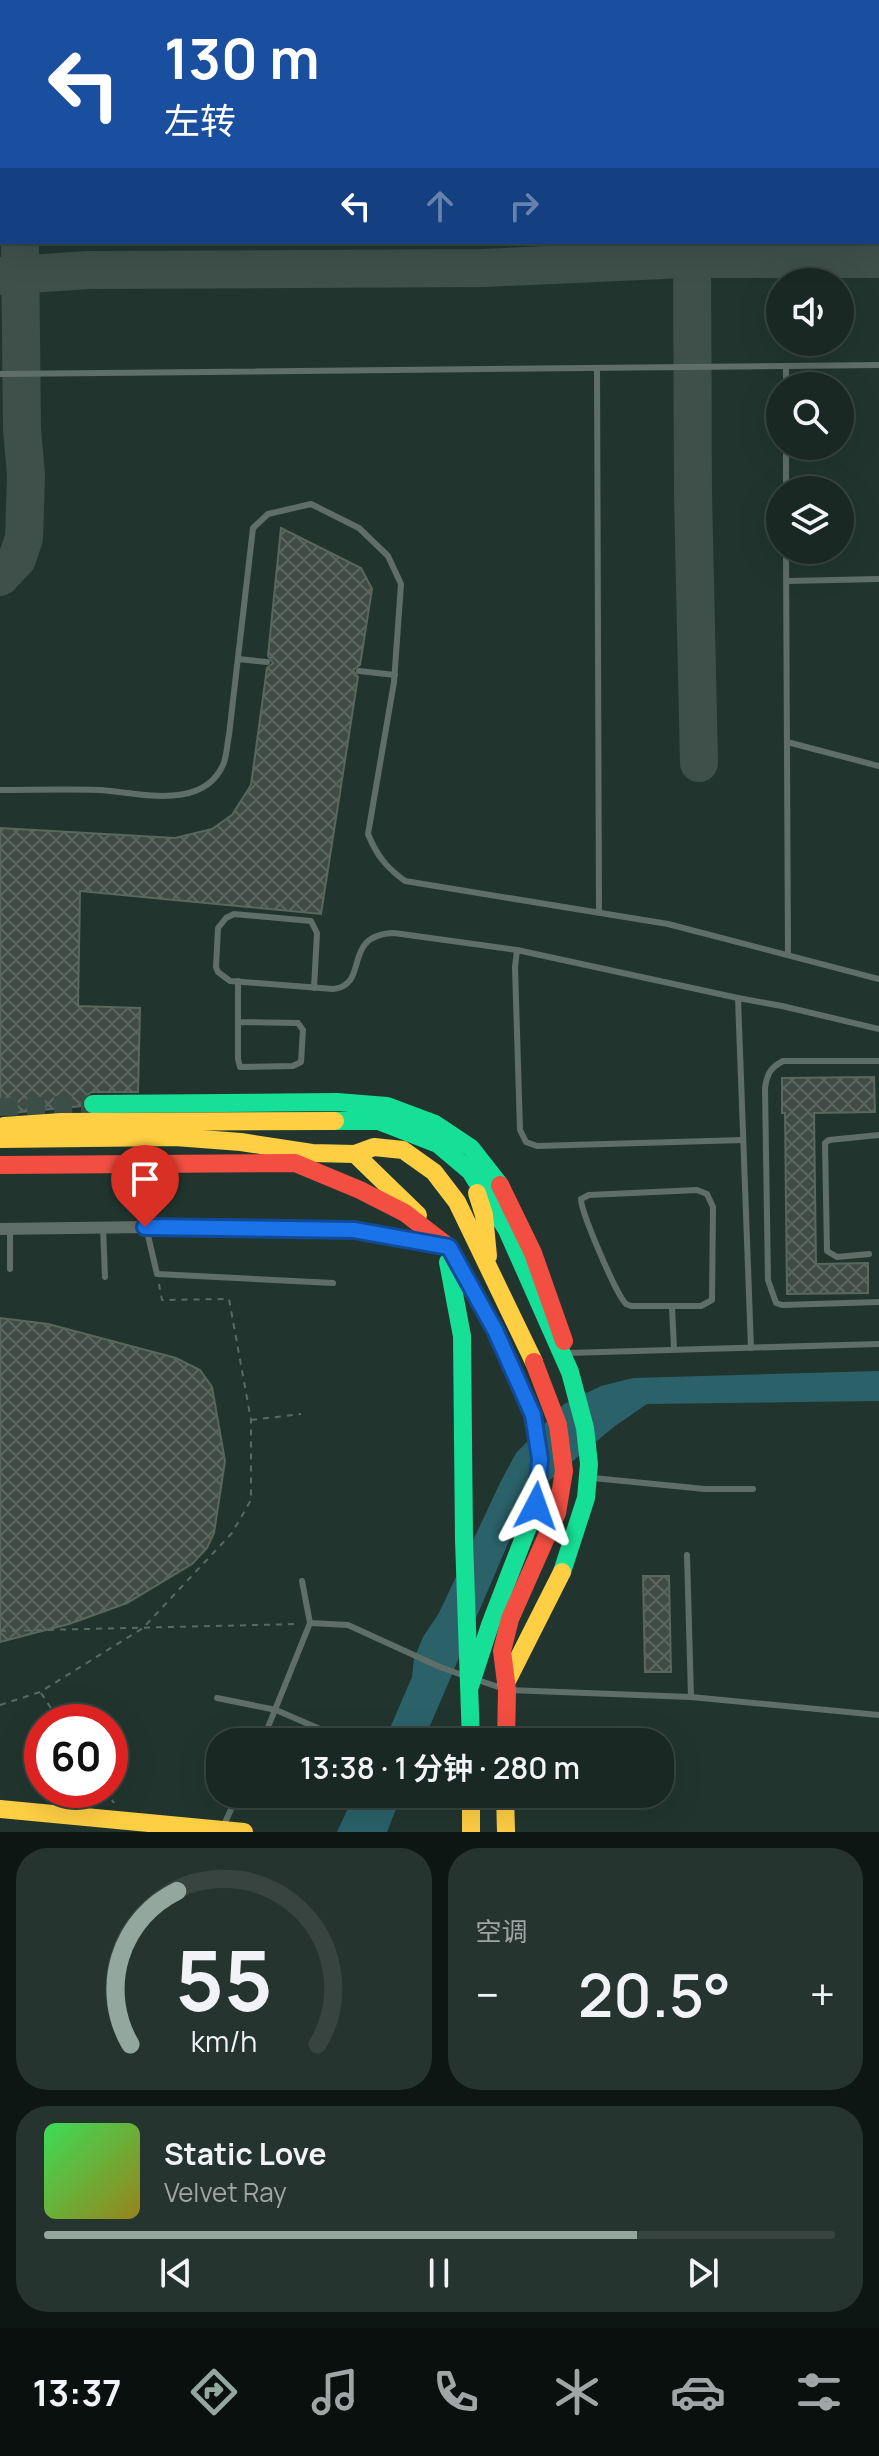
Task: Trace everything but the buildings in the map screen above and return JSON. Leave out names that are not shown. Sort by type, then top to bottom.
[{"type":"main road","points":[[93,1104],[337,1102],[387,1106],[435,1124],[471,1148],[489,1168],[509,1199],[533,1253],[561,1331],[587,1441],[589,1478],[582,1517],[569,1553],[506,1687]]},
{"type":"main road","points":[[0,1126],[61,1122],[379,1121],[421,1134],[454,1155],[471,1172],[492,1202],[574,1382]]},
{"type":"main road","points":[[0,1139],[175,1137],[241,1142],[304,1158],[394,1207],[449,1247],[533,1415],[540,1459],[536,1506],[470,1686]]},
{"type":"main road","points":[[0,1178],[231,1171],[304,1158],[355,1154],[374,1147],[403,1150],[434,1172],[457,1202],[538,1370],[558,1425],[564,1471],[557,1513],[510,1619],[502,1651],[506,1728]]},
{"type":"main road","points":[[355,1154],[385,1180],[432,1230],[451,1269],[462,1336],[464,1540],[471,1728]]},
{"type":"main road","points":[[0,1165],[304,1158],[397,1160],[471,1172]]},
{"type":"main road","points":[[471,1172],[484,1215],[488,1258],[477,1299]]},
{"type":"main road","points":[[471,1808],[471,1832]]},
{"type":"main road","points":[[505,1808],[506,1832]]},
{"type":"main road","points":[[0,1809],[244,1832]]},
{"type":"street","points":[[5,1229],[145,1227],[354,1230],[449,1247]]},
{"type":"lane","points":[[0,374],[879,365]]},
{"type":"lane","points":[[786,366],[786,372]]},
{"type":"lane","points":[[597,368],[599,912]]},
{"type":"lane","points":[[0,790],[101,790],[170,798],[211,781],[223,766],[229,735],[253,528],[268,514],[311,504],[359,528],[388,556],[401,584],[395,675],[368,834],[377,856],[405,881],[668,924],[879,979]]},
{"type":"lane","points":[[786,564],[788,955]]},
{"type":"lane","points":[[787,581],[879,579]]},
{"type":"lane","points":[[238,659],[267,662]]},
{"type":"lane","points":[[359,671],[395,675]]},
{"type":"lane","points":[[787,742],[879,766]]},
{"type":"lane","points":[[314,988],[317,933],[315,926],[306,919],[234,914],[221,922],[216,967],[224,978],[238,981],[314,988],[333,989],[348,986],[363,945],[384,933],[517,950],[879,1029]]},
{"type":"lane","points":[[517,950],[520,1130],[526,1142],[537,1146],[743,1140]]},
{"type":"lane","points":[[238,981],[238,1022],[238,1059],[240,1067],[293,1066],[301,1062],[303,1030],[298,1023],[238,1022]]},
{"type":"lane","points":[[738,998],[751,1348]]},
{"type":"lane","points":[[879,1061],[783,1061],[773,1066],[767,1076],[765,1103],[768,1280],[776,1303],[879,1302]]},
{"type":"lane","points":[[869,1254],[837,1257],[827,1251],[825,1143],[879,1135]]},
{"type":"lane","points":[[697,1190],[712,1200],[715,1228],[712,1300],[701,1306],[672,1307],[631,1306],[622,1300],[581,1206],[583,1197],[697,1190]]},
{"type":"lane","points":[[103,1227],[105,1277]]},
{"type":"lane","points":[[145,1227],[157,1274],[333,1283]]},
{"type":"lane","points":[[5,1229],[10,1269]]},
{"type":"lane","points":[[672,1307],[674,1349]]},
{"type":"lane","points":[[567,1353],[879,1344]]},
{"type":"lane","points":[[589,1478],[705,1489],[753,1489]]},
{"type":"lane","points":[[687,1555],[691,1697]]},
{"type":"lane","points":[[268,1728],[310,1623],[302,1581]]},
{"type":"lane","points":[[310,1623],[348,1625],[440,1667],[506,1687],[691,1697],[879,1715]]},
{"type":"lane","points":[[217,1698],[276,1710],[318,1728]]},
{"type":"lane","points":[[222,1830],[232,1808]]},
{"type":"path","points":[[0,1705],[40,1692],[143,1628],[232,1533],[251,1500],[251,1420],[229,1299],[162,1300],[157,1274]]},
{"type":"path","points":[[251,1420],[301,1414]]},
{"type":"path","points":[[0,1631],[310,1623]]},
{"type":"path","points":[[40,1692],[48,1704]]},
{"type":"water","points":[[879,1371],[879,1401],[647,1404],[615,1426],[527,1499],[429,1728],[390,1728],[412,1677],[414,1659],[423,1637],[439,1613],[516,1453],[564,1404],[601,1386],[633,1378]]},
{"type":"water","points":[[348,1808],[396,1808],[387,1832],[337,1832]]},
{"type":"taxiway","points":[[0,577],[17,559],[24,538],[26,475],[22,429],[20,244]]},
{"type":"taxiway","points":[[692,244],[699,763]]},
{"type":"taxiway","points":[[0,276],[88,270],[483,268],[686,259],[879,259]]},
{"type":"tunnel","points":[[0,1107],[93,1104]]},
{"type":"traffic: fast","points":[[93,1104],[337,1102],[387,1106],[435,1124],[471,1148],[500,1185]]},
{"type":"traffic: fast","points":[[335,1121],[379,1121],[438,1144],[470,1171],[507,1230],[570,1372],[585,1428],[589,1464],[586,1498],[562,1572]]},
{"type":"traffic: fast","points":[[448,1262],[462,1336],[464,1540],[471,1728]]},
{"type":"traffic: fast","points":[[465,1276],[495,1330],[533,1415],[540,1459],[536,1506],[470,1686]]},
{"type":"traffic: slow","points":[[4,1126],[61,1122],[335,1121]]},
{"type":"traffic: slow","points":[[0,1139],[175,1137],[241,1142],[312,1153],[355,1154],[374,1147],[403,1150],[434,1172],[457,1202],[534,1362]]},
{"type":"traffic: slow","points":[[355,1154],[418,1215]]},
{"type":"traffic: slow","points":[[477,1193],[484,1215],[488,1256]]},
{"type":"traffic: slow","points":[[506,1683],[562,1572]]},
{"type":"traffic: slow","points":[[471,1808],[471,1832]]},
{"type":"traffic: slow","points":[[505,1808],[506,1832]]},
{"type":"traffic: slow","points":[[0,1809],[244,1832]]},
{"type":"traffic: jam","points":[[0,1165],[295,1163],[405,1213],[449,1247],[465,1276]]},
{"type":"traffic: jam","points":[[500,1185],[533,1253],[564,1341]]},
{"type":"traffic: jam","points":[[506,1728],[507,1690],[502,1651],[510,1619],[557,1513],[564,1471],[558,1425],[534,1362]]},
{"type":"route","points":[[145,1227],[354,1230],[449,1247],[495,1330],[533,1415],[540,1459],[536,1506]]}]
